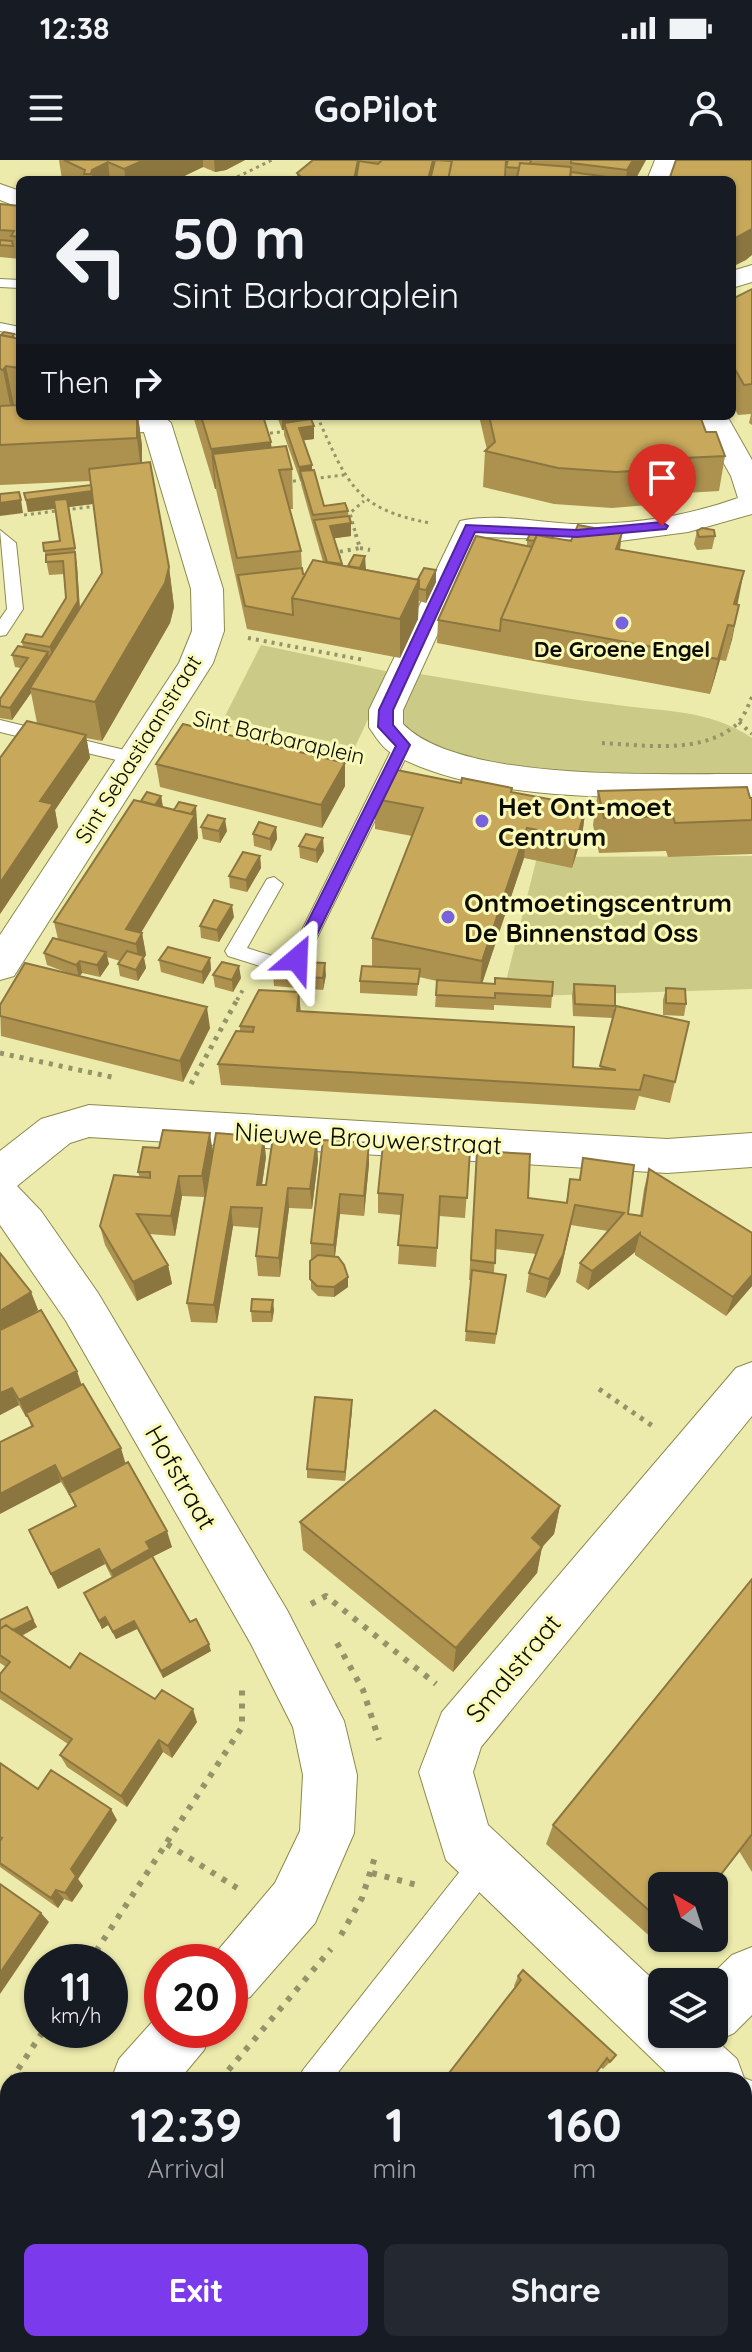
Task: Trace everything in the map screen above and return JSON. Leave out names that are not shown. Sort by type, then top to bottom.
[{"type":"street","points":[[714,420],[746,476],[752,496]]},
{"type":"street","name":"Sint Sebastiaanstraat","points":[[0,431],[156,423],[207,589],[208,631],[196,663],[0,966]]},
{"type":"street","points":[[471,528],[577,533],[634,530],[718,517],[752,504]]},
{"type":"street","name":"Sint Barbaraplein","points":[[471,528],[386,710],[386,727],[398,754],[505,776],[578,783],[752,786]]},
{"type":"street","name":"Nieuwe Brouwerstraat","points":[[0,1175],[56,1131],[89,1121],[667,1156],[752,1150]]},
{"type":"street","name":"Hofstraat","points":[[0,1197],[26,1224],[82,1307],[269,1627],[318,1721],[330,1775],[327,1833],[295,1903],[248,1957]]},
{"type":"street","name":"Smalstraat","points":[[648,2003],[465,1841],[446,1772],[461,1731],[752,1382]]},
{"type":"street","name":"Smalstraat","points":[[728,1999],[752,1975]]},
{"type":"street","points":[[147,2072],[168,2048]]},
{"type":"lane","points":[[0,535],[8,543],[15,609],[0,631]]},
{"type":"lane","points":[[0,726],[133,758]]},
{"type":"lane","points":[[274,884],[235,951],[276,964],[297,959],[398,754]]},
{"type":"lane","points":[[319,2072],[486,1860]]},
{"type":"path","points":[[239,176],[272,160]]},
{"type":"path","points":[[319,420],[348,485],[364,501],[385,512],[415,521],[471,528]]},
{"type":"path","points":[[261,434],[291,430]]},
{"type":"path","points":[[284,483],[344,475]]},
{"type":"path","points":[[15,516],[178,496]]},
{"type":"path","points":[[360,548],[350,513],[364,501]]},
{"type":"path","points":[[341,564],[338,552],[360,548],[370,550]]},
{"type":"path","points":[[208,631],[406,667]]},
{"type":"path","points":[[595,743],[676,744],[719,737],[739,722],[752,697]]},
{"type":"path","name":"Sint Barbaraplein","points":[[165,710],[398,754]]},
{"type":"path","points":[[739,722],[752,734]]},
{"type":"path","points":[[185,1127],[187,1093],[192,1080],[260,959]]},
{"type":"path","points":[[599,1389],[692,1453]]},
{"type":"path","points":[[101,1944],[242,1727],[243,1643],[269,1627],[326,1596],[474,1715]]},
{"type":"path","points":[[16,2072],[32,2048]]},
{"type":"shaded area","points":[[261,645],[390,672],[355,747],[224,718]]},
{"type":"shaded area","points":[[420,674],[683,713],[718,721],[752,738],[752,781],[599,778],[534,769],[387,739]]},
{"type":"shaded area","points":[[752,856],[752,989],[502,997],[537,857]]},
{"type":"building","points":[[64,160],[144,160],[124,169],[108,162],[92,170],[91,174],[84,174],[85,170]]},
{"type":"building","points":[[313,160],[358,160],[355,176],[300,176],[297,173]]},
{"type":"building","points":[[382,160],[433,160],[429,176],[357,176],[359,161],[378,164]]},
{"type":"building","points":[[435,160],[452,161],[449,176],[431,176]]},
{"type":"building","points":[[452,160],[506,160],[505,176],[449,176]]},
{"type":"building","points":[[508,160],[531,160],[530,164],[520,163],[519,168],[506,167]]},
{"type":"building","points":[[571,160],[633,160],[627,170],[571,163]]},
{"type":"building","points":[[676,160],[752,160],[752,229],[736,238],[736,176],[670,176]]},
{"type":"building","points":[[520,163],[571,167],[570,176],[517,176]]},
{"type":"building","points":[[571,172],[601,176],[570,176]]},
{"type":"building","points":[[0,204],[16,206],[16,237],[11,236],[14,231],[0,230]]},
{"type":"building","points":[[0,240],[12,241],[13,246],[0,245]]},
{"type":"building","points":[[752,289],[752,384],[744,385],[736,371],[736,297]]},
{"type":"building","points":[[0,335],[16,338],[16,367],[0,369]]},
{"type":"building","points":[[16,405],[16,420],[137,420],[137,438],[0,445],[0,406]]},
{"type":"building","points":[[202,420],[264,420],[271,442],[211,449]]},
{"type":"building","points":[[311,420],[314,426],[299,428],[312,465],[299,467],[284,423]]},
{"type":"building","points":[[490,420],[702,420],[706,432],[716,432],[725,456],[684,458],[689,466],[678,468],[616,472],[558,468],[485,451],[495,442]]},
{"type":"building","points":[[286,446],[292,469],[279,470],[301,551],[237,558],[213,454]]},
{"type":"building","points":[[150,462],[169,567],[165,583],[95,702],[30,688],[102,573],[89,469]]},
{"type":"building","points":[[314,470],[324,506],[345,503],[348,511],[313,515],[300,471]]},
{"type":"building","points":[[91,485],[92,491],[26,500],[24,493]]},
{"type":"building","points":[[19,492],[21,500],[0,503],[0,494]]},
{"type":"building","points":[[67,499],[75,548],[44,551],[43,543],[60,541],[54,500]]},
{"type":"building","points":[[349,516],[351,523],[330,526],[342,564],[327,562],[314,520]]},
{"type":"building","points":[[578,525],[622,533],[616,549],[744,571],[734,604],[739,605],[734,626],[728,625],[718,659],[501,619],[537,535],[571,541]]},
{"type":"building","points":[[702,528],[714,530],[715,536],[699,537],[697,531]]},
{"type":"building","points":[[532,530],[554,534],[552,538],[537,535],[534,541],[527,540]]},
{"type":"building","points":[[476,536],[532,547],[501,619],[500,631],[438,620]]},
{"type":"building","points":[[75,552],[78,601],[50,647],[22,642],[26,634],[42,637],[66,598],[63,561],[46,562],[46,555]]},
{"type":"building","points":[[354,555],[365,556],[360,568],[348,566]]},
{"type":"building","points":[[313,560],[419,580],[400,619],[292,598]]},
{"type":"building","points":[[302,568],[305,575],[292,598],[293,615],[245,606],[238,575]]},
{"type":"building","points":[[424,568],[436,570],[426,590],[419,589],[418,579]]},
{"type":"building","points":[[18,646],[48,652],[10,708],[0,706],[0,699],[28,658],[12,655]]},
{"type":"building","points":[[27,721],[86,735],[40,801],[53,804],[0,883],[0,758]]},
{"type":"building","points":[[183,724],[345,763],[321,805],[156,764]]},
{"type":"building","name":"Ontmoetingscentrum De Binnenstad Oss","points":[[387,768],[461,783],[462,778],[512,788],[511,792],[586,806],[577,838],[527,828],[482,961],[372,938],[423,808],[375,799]]},
{"type":"building","points":[[747,787],[752,798],[752,820],[675,823],[673,816],[604,818],[598,791]]},
{"type":"building","points":[[147,792],[161,796],[155,805],[141,801]]},
{"type":"building","points":[[134,800],[195,815],[126,929],[142,933],[136,944],[54,922]]},
{"type":"building","points":[[179,802],[196,806],[191,814],[174,810]]},
{"type":"building","points":[[208,815],[225,819],[219,831],[201,827]]},
{"type":"building","points":[[259,822],[276,827],[270,839],[253,834]]},
{"type":"building","points":[[306,834],[323,838],[316,850],[299,846]]},
{"type":"building","points":[[243,852],[260,856],[246,880],[229,876]]},
{"type":"building","points":[[214,900],[232,905],[217,930],[200,926]]},
{"type":"building","points":[[53,938],[106,952],[97,965],[80,961],[76,965],[44,953]]},
{"type":"building","points":[[168,947],[210,958],[202,972],[159,960]]},
{"type":"building","points":[[127,951],[144,956],[136,970],[118,964]]},
{"type":"building","points":[[280,961],[325,963],[323,978],[273,975]]},
{"type":"building","points":[[222,962],[239,966],[232,980],[213,975]]},
{"type":"building","points":[[25,963],[207,1007],[180,1061],[0,1016],[0,1005]]},
{"type":"building","points":[[362,966],[420,969],[418,984],[360,981]]},
{"type":"building","points":[[495,978],[553,982],[552,996],[495,993],[495,998],[436,995],[437,980],[495,984]]},
{"type":"building","points":[[574,984],[615,986],[615,1006],[575,1004]]},
{"type":"building","points":[[666,988],[685,989],[686,1004],[666,1003]]},
{"type":"building","points":[[259,990],[299,992],[297,1011],[574,1027],[573,1067],[616,1070],[600,1066],[616,1006],[689,1022],[675,1082],[644,1075],[640,1090],[218,1064],[236,1031],[253,1032],[254,1027],[240,1026]]},
{"type":"building","points":[[163,1130],[210,1133],[202,1176],[179,1176],[171,1216],[137,1214],[168,1265],[133,1282],[100,1226],[114,1175],[150,1178],[150,1172],[138,1172],[143,1147],[159,1148]]},
{"type":"building","points":[[216,1133],[264,1137],[257,1185],[266,1185],[273,1137],[317,1140],[310,1189],[288,1188],[279,1258],[256,1256],[262,1208],[231,1207],[214,1305],[187,1303]]},
{"type":"building","points":[[323,1140],[369,1143],[364,1196],[340,1194],[334,1245],[311,1243]]},
{"type":"building","points":[[383,1144],[470,1150],[467,1198],[440,1196],[437,1248],[398,1245],[403,1195],[378,1193]]},
{"type":"building","points":[[477,1151],[530,1154],[528,1198],[567,1203],[570,1179],[580,1180],[583,1158],[634,1165],[628,1214],[642,1216],[649,1169],[752,1233],[752,1275],[733,1297],[640,1233],[592,1271],[580,1263],[624,1213],[575,1205],[563,1255],[549,1279],[529,1273],[543,1235],[496,1230],[495,1263],[471,1260]]},
{"type":"building","points":[[0,1253],[31,1292],[0,1311]]},
{"type":"building","points":[[318,1255],[338,1257],[348,1277],[334,1287],[317,1286],[310,1279],[310,1261]]},
{"type":"building","points":[[472,1270],[506,1275],[496,1334],[466,1331]]},
{"type":"building","points":[[252,1299],[273,1300],[271,1312],[251,1311]]},
{"type":"building","points":[[41,1310],[77,1371],[19,1400],[12,1388],[0,1393],[0,1330]]},
{"type":"building","points":[[83,1384],[121,1448],[62,1479],[55,1465],[0,1494],[0,1442],[33,1426],[26,1413]]},
{"type":"building","points":[[315,1397],[352,1400],[345,1472],[307,1469]]},
{"type":"building","points":[[435,1410],[560,1506],[532,1538],[542,1547],[456,1648],[300,1522]]},
{"type":"building","points":[[128,1462],[167,1531],[146,1542],[150,1549],[111,1571],[99,1549],[51,1574],[29,1530],[76,1506],[69,1493]]},
{"type":"building","points":[[152,1556],[190,1622],[196,1619],[209,1644],[161,1671],[134,1621],[113,1632],[105,1617],[99,1621],[84,1593]]},
{"type":"building","points":[[752,1579],[752,1834],[723,1872],[648,1872],[648,1910],[553,1825]]},
{"type":"building","points":[[27,1607],[33,1620],[13,1630],[6,1625],[0,1629],[0,1620]]},
{"type":"building","points":[[6,1625],[70,1668],[80,1653],[155,1699],[162,1690],[193,1709],[168,1746],[159,1740],[121,1796],[60,1755],[72,1739],[0,1691],[0,1674],[10,1662],[0,1655],[0,1629]]},
{"type":"building","points":[[0,1763],[38,1789],[51,1770],[111,1809],[71,1869],[76,1876],[65,1893],[56,1890],[51,1898],[0,1863]]},
{"type":"building","points":[[0,1884],[41,1913],[0,1973]]},
{"type":"building","points":[[523,1970],[616,2055],[610,2062],[607,2058],[597,2072],[450,2072],[521,1980],[518,1976]]},
{"type":"place","name":"De Groene Engel","points":[[622,623]]},
{"type":"place","name":"Het Ont-moet Centrum","points":[[482,821]]},
{"type":"place","name":"Ontmoetingscentrum De Binnenstad Oss","points":[[448,917]]},
{"type":"route","points":[[297,959],[403,745],[386,727],[386,710],[471,528],[510,527],[577,533],[662,526]]}]
